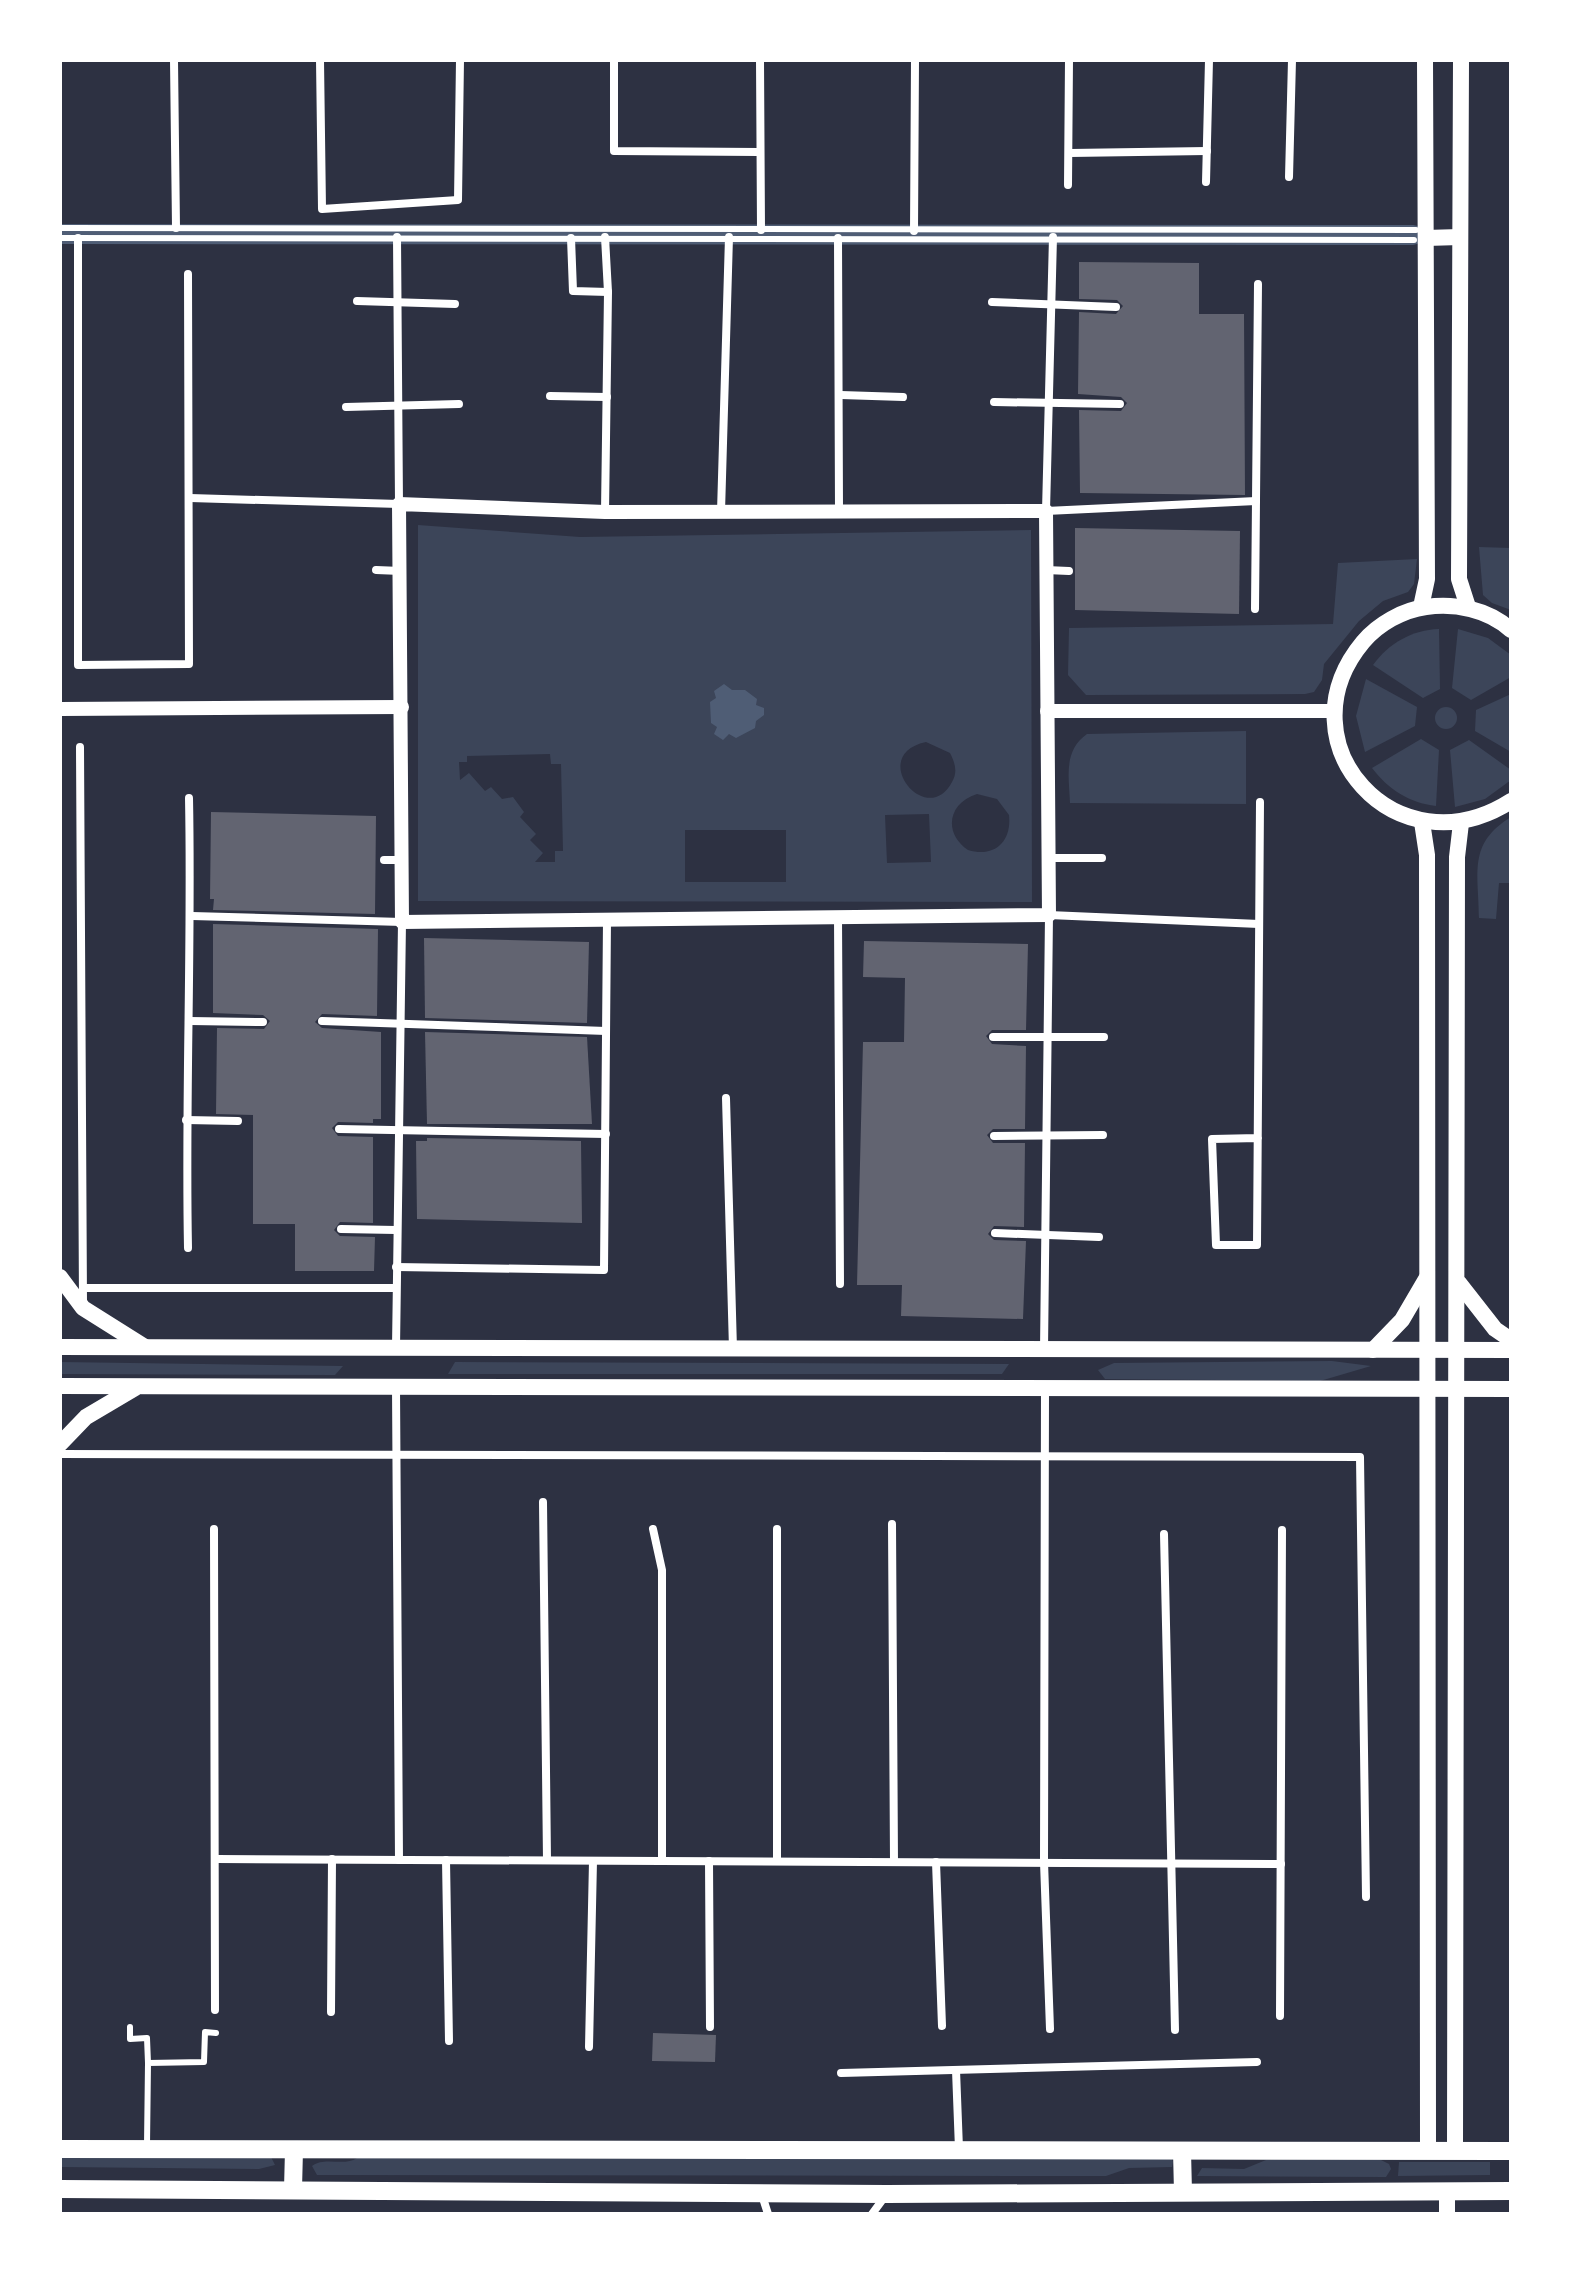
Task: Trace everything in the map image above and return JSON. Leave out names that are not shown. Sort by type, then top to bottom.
[{"type":"main road","points":[[1421,607],[1427,579],[1419,236],[1425,60]]},
{"type":"main road","points":[[1461,60],[1459,579],[1468,607]]},
{"type":"main road","points":[[1419,236],[1460,237]]},
{"type":"main road","points":[[1511,630],[1502,622],[1468,607],[1421,607],[1382,625],[1351,656],[1339,682],[1335,711],[1338,742],[1350,770],[1369,794],[1394,812],[1422,822],[1461,823],[1490,814],[1511,801]]},
{"type":"main road","points":[[1422,822],[1427,855],[1428,2150]]},
{"type":"main road","points":[[1455,2150],[1457,857],[1461,823]]},
{"type":"main road","points":[[1373,1350],[1418,1298],[1428,1274]]},
{"type":"main road","points":[[60,1277],[83,1308],[146,1348]]},
{"type":"main road","points":[[1458,1282],[1495,1329],[1511,1340]]},
{"type":"main road","points":[[60,1347],[1511,1350]]},
{"type":"main road","points":[[60,1386],[1511,1389]]},
{"type":"main road","points":[[60,1444],[86,1417],[139,1386]]},
{"type":"main road","points":[[1428,2117],[1456,2117]]},
{"type":"main road","points":[[60,2149],[1511,2151]]},
{"type":"main road","points":[[293,2189],[294,2150]]},
{"type":"main road","points":[[1182,2151],[1183,2192]]},
{"type":"main road","points":[[60,2189],[887,2194],[1511,2191]]},
{"type":"main road","points":[[1447,2191],[1447,2214]]},
{"type":"street","points":[[174,60],[176,228]]},
{"type":"street","points":[[320,60],[322,209],[458,200],[460,60]]},
{"type":"street","points":[[614,60],[614,151],[759,152]]},
{"type":"street","points":[[760,60],[761,230]]},
{"type":"street","points":[[914,231],[915,60]]},
{"type":"street","points":[[1068,185],[1069,60]]},
{"type":"street","points":[[1206,182],[1209,60]]},
{"type":"street","points":[[1289,177],[1292,60]]},
{"type":"street","points":[[1070,153],[1207,151]]},
{"type":"street","points":[[396,1348],[398,1023],[402,922],[397,237]]},
{"type":"street","points":[[605,237],[608,292],[605,512]]},
{"type":"street","points":[[721,512],[729,237]]},
{"type":"street","points":[[1044,1350],[1045,1037],[1049,915],[1046,511],[1053,237]]},
{"type":"street","points":[[78,238],[78,665],[189,664],[188,274]]},
{"type":"street","points":[[571,238],[573,291],[608,292]]},
{"type":"street","points":[[838,238],[841,395],[839,511]]},
{"type":"street","points":[[1255,609],[1258,284]]},
{"type":"street","points":[[357,301],[455,304]]},
{"type":"street","points":[[992,302],[1116,307]]},
{"type":"street","points":[[841,395],[903,397]]},
{"type":"street","points":[[550,396],[607,397]]},
{"type":"street","points":[[994,402],[1120,404]]},
{"type":"street","points":[[346,407],[459,404]]},
{"type":"street","points":[[190,498],[605,512],[1046,511],[1256,501]]},
{"type":"street","points":[[376,570],[401,571]]},
{"type":"street","points":[[1046,570],[1069,571]]},
{"type":"street","points":[[60,709],[402,707]]},
{"type":"street","points":[[1047,711],[1335,711]]},
{"type":"street","points":[[80,747],[83,1308]]},
{"type":"street","points":[[188,1248],[186,1120],[192,916],[189,798]]},
{"type":"street","points":[[1258,1138],[1212,1139],[1216,1245],[1257,1245],[1258,1138],[1260,802]]},
{"type":"street","points":[[1048,858],[1102,858]]},
{"type":"street","points":[[384,860],[402,860]]},
{"type":"street","points":[[192,916],[402,922],[1049,915],[1259,924]]},
{"type":"street","points":[[838,917],[840,1284]]},
{"type":"street","points":[[396,1267],[604,1270],[607,920]]},
{"type":"street","points":[[190,1021],[263,1022]]},
{"type":"street","points":[[322,1021],[606,1031]]},
{"type":"street","points":[[993,1037],[1104,1037]]},
{"type":"street","points":[[726,1098],[733,1349]]},
{"type":"street","points":[[186,1120],[238,1121]]},
{"type":"street","points":[[339,1129],[606,1134]]},
{"type":"street","points":[[994,1136],[1103,1135]]},
{"type":"street","points":[[341,1229],[396,1230]]},
{"type":"street","points":[[995,1233],[1099,1237]]},
{"type":"street","points":[[83,1288],[396,1288]]},
{"type":"street","points":[[396,1386],[399,1860]]},
{"type":"street","points":[[1045,1387],[1044,1862],[1050,2029]]},
{"type":"street","points":[[60,1454],[1360,1457],[1366,1897]]},
{"type":"street","points":[[543,1502],[547,1860]]},
{"type":"street","points":[[892,1524],[894,1862]]},
{"type":"street","points":[[214,1529],[215,2010]]},
{"type":"street","points":[[653,1529],[662,1570],[662,1861]]},
{"type":"street","points":[[777,1529],[777,1861]]},
{"type":"street","points":[[1280,2016],[1282,1530]]},
{"type":"street","points":[[1164,1534],[1175,2030]]},
{"type":"street","points":[[217,1859],[1281,1864]]},
{"type":"street","points":[[331,2012],[332,1859]]},
{"type":"street","points":[[446,1860],[449,2041]]},
{"type":"street","points":[[589,2047],[593,1861]]},
{"type":"street","points":[[709,1861],[710,2027]]},
{"type":"street","points":[[936,1862],[942,2026]]},
{"type":"street","points":[[841,2073],[1257,2062]]},
{"type":"street","points":[[956,2070],[959,2151]]},
{"type":"street","points":[[760,2191],[768,2214]]},
{"type":"street","points":[[872,2214],[887,2194]]},
{"type":"lane","points":[[60,228],[1419,236]]},
{"type":"lane","points":[[60,238],[1419,236]]},
{"type":"lane","points":[[130,2027],[130,2039],[147,2038],[146,2149]]},
{"type":"lane","points":[[148,2063],[204,2062],[205,2032],[216,2033]]},
{"type":"shaded area","points":[[418,525],[580,537],[1031,530],[1032,902],[418,901]],"holes":[[[926,742],[950,753],[955,775],[941,795],[929,798],[917,794],[907,785],[901,773],[901,760],[909,749]],[[550,754],[551,764],[561,764],[563,851],[555,851],[555,862],[535,862],[543,853],[530,840],[536,834],[520,817],[524,812],[513,797],[502,799],[491,787],[485,791],[469,773],[460,780],[459,762],[467,762],[467,756]],[[977,794],[997,799],[1009,815],[1008,833],[993,850],[968,850],[955,835],[952,819],[967,798]],[[929,814],[931,862],[887,863],[885,815]],[[685,830],[786,830],[786,882],[685,882]]]},
{"type":"shaded area","points":[[1479,547],[1511,548],[1511,610],[1492,603],[1483,595]]},
{"type":"shaded area","points":[[1417,559],[1414,584],[1408,592],[1383,601],[1359,621],[1324,664],[1322,680],[1314,692],[1086,695],[1068,675],[1069,628],[1333,624],[1338,563]]},
{"type":"shaded area","points":[[1439,629],[1440,689],[1423,698],[1373,665],[1386,650],[1402,639]]},
{"type":"shaded area","points":[[1458,629],[1488,638],[1511,655],[1511,677],[1471,700],[1452,688]]},
{"type":"shaded area","points":[[1366,679],[1417,707],[1415,726],[1365,752],[1356,716]]},
{"type":"shaded area","points":[[724,684],[732,690],[745,690],[757,699],[756,705],[764,708],[764,715],[756,721],[755,728],[736,738],[729,734],[723,740],[714,734],[717,727],[711,723],[710,702],[716,698],[714,691]]},
{"type":"shaded area","points":[[1511,694],[1511,752],[1475,731],[1476,710]]},
{"type":"shaded area","points":[[1446,707],[1454,710],[1457,718],[1454,726],[1446,729],[1438,726],[1435,718],[1438,710]]},
{"type":"shaded area","points":[[1246,731],[1246,804],[1070,803],[1071,756],[1087,734]]},
{"type":"shaded area","points":[[1421,739],[1439,750],[1436,806],[1400,794],[1372,768]]},
{"type":"shaded area","points":[[1469,740],[1511,770],[1511,780],[1485,799],[1455,807],[1450,750]]},
{"type":"shaded area","points":[[1511,817],[1511,883],[1499,883],[1496,919],[1479,918],[1478,861],[1487,838]]},
{"type":"shaded area","points":[[1332,1361],[1371,1366],[1320,1381],[1105,1379],[1098,1370],[1114,1363]]},
{"type":"shaded area","points":[[60,1362],[343,1366],[335,1375],[60,1374]]},
{"type":"shaded area","points":[[455,1362],[1009,1364],[1002,1374],[448,1374]]},
{"type":"shaded area","points":[[60,2156],[271,2157],[275,2165],[259,2169],[60,2167]]},
{"type":"shaded area","points":[[357,2158],[1172,2159],[1173,2162],[1172,2167],[1129,2168],[1106,2176],[317,2175],[312,2166]]},
{"type":"shaded area","points":[[1266,2160],[1381,2160],[1391,2169],[1386,2177],[1197,2176],[1202,2168],[1244,2169]]},
{"type":"shaded area","points":[[1399,2162],[1490,2162],[1490,2175],[1398,2176]]},
{"type":"building","points":[[1079,262],[1199,263],[1199,314],[1244,314],[1245,495],[1080,493],[1079,410],[1121,411],[1127,403],[1121,397],[1078,394],[1079,312],[1116,314],[1123,306],[1117,300],[1079,299]]},
{"type":"building","points":[[1075,528],[1240,531],[1239,614],[1075,610]]},
{"type":"building","points":[[211,812],[376,816],[375,914],[213,910],[214,899],[210,899]]},
{"type":"building","points":[[213,924],[378,929],[377,1016],[322,1014],[315,1022],[322,1028],[381,1032],[381,1119],[373,1119],[373,1123],[338,1122],[332,1128],[338,1136],[373,1137],[373,1223],[340,1222],[334,1230],[340,1236],[375,1237],[374,1271],[295,1271],[295,1224],[253,1224],[253,1115],[216,1114],[217,1028],[264,1029],[270,1021],[263,1015],[213,1013]]},
{"type":"building","points":[[424,938],[589,942],[587,1023],[425,1018]]},
{"type":"building","points":[[864,941],[1028,944],[1026,1030],[992,1030],[986,1036],[992,1044],[1026,1046],[1025,1129],[993,1129],[987,1135],[993,1143],[1025,1143],[1024,1227],[994,1226],[988,1234],[994,1240],[1026,1241],[1023,1319],[901,1316],[902,1285],[857,1285],[863,1042],[904,1042],[905,978],[863,977]]},
{"type":"building","points":[[425,1032],[587,1037],[592,1124],[427,1124]]},
{"type":"building","points":[[427,1138],[581,1141],[582,1223],[417,1219],[416,1141],[427,1141]]},
{"type":"building","points":[[653,2033],[716,2035],[715,2062],[652,2061]]},
{"type":"waterway","points":[[60,234],[1413,235]]}]
